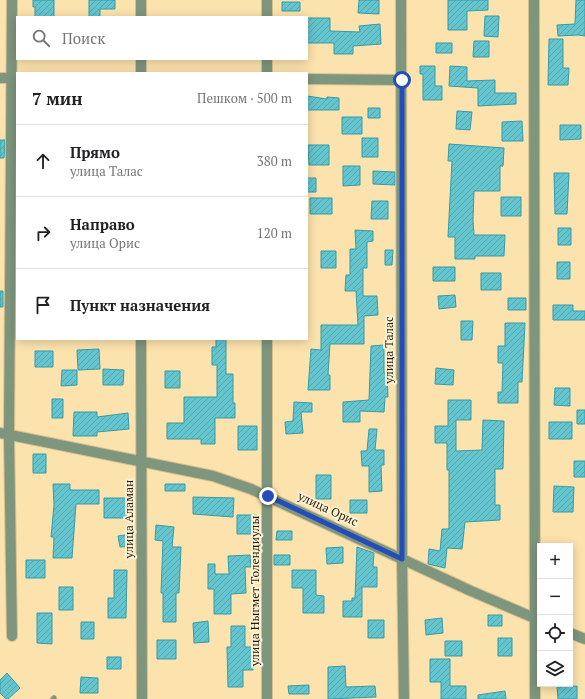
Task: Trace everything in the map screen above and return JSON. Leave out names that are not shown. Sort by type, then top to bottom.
[{"type":"street","points":[[12,0],[15,78],[4,434],[12,636]]},
{"type":"street","points":[[141,0],[141,16]]},
{"type":"street","points":[[267,0],[267,16]]},
{"type":"street","name":"улица Талас","points":[[401,0],[402,559],[404,699]]},
{"type":"street","points":[[534,0],[537,619],[535,699]]},
{"type":"street","points":[[140,60],[140,72]]},
{"type":"street","points":[[267,60],[267,72]]},
{"type":"street","points":[[0,78],[15,78]]},
{"type":"street","points":[[308,79],[402,80]]},
{"type":"street","name":"улица Аламан","points":[[141,340],[142,699]]},
{"type":"street","name":"улица Ныгмет Толендиулы","points":[[267,340],[268,699]]},
{"type":"street","name":"улица Орис","points":[[4,434],[142,463],[213,476],[268,496],[402,559],[537,619]]},
{"type":"street","points":[[573,634],[585,639]]},
{"type":"building","points":[[33,0],[54,0],[54,16],[35,16],[35,7],[33,7]]},
{"type":"building","points":[[89,0],[115,0],[115,9],[100,9],[100,16],[89,16]]},
{"type":"building","points":[[359,0],[379,0],[379,14],[358,13]]},
{"type":"building","points":[[448,0],[488,0],[488,10],[467,11],[467,30],[448,30]]},
{"type":"building","points":[[576,0],[585,0],[585,36],[558,36],[557,25],[575,24]]},
{"type":"building","points":[[282,2],[300,2],[300,11],[282,11]]},
{"type":"building","points":[[485,16],[499,16],[498,37],[484,36]]},
{"type":"building","points":[[308,18],[330,18],[330,31],[360,32],[359,26],[380,24],[381,44],[353,46],[353,54],[334,54],[334,43],[308,43]]},
{"type":"building","points":[[549,39],[563,39],[563,68],[569,68],[568,85],[548,85]]},
{"type":"building","points":[[474,41],[489,41],[489,57],[473,57]]},
{"type":"building","points":[[436,43],[452,43],[452,53],[436,53]]},
{"type":"building","points":[[420,66],[435,66],[435,86],[442,86],[442,100],[423,100],[423,74],[420,74]]},
{"type":"building","points":[[450,66],[467,67],[467,81],[495,80],[495,93],[516,93],[516,104],[478,106],[478,88],[449,86]]},
{"type":"building","points":[[308,96],[327,99],[327,97],[339,98],[339,110],[308,110]]},
{"type":"building","points":[[368,108],[380,108],[380,118],[368,118]]},
{"type":"building","points":[[457,111],[472,112],[470,130],[456,129]]},
{"type":"building","points":[[342,117],[362,117],[362,134],[342,134]]},
{"type":"building","points":[[522,121],[523,141],[502,141],[502,122]]},
{"type":"building","points":[[560,125],[581,125],[581,139],[560,140]]},
{"type":"building","points":[[362,138],[378,138],[378,157],[362,157]]},
{"type":"building","points":[[0,140],[5,140],[4,158],[0,158]]},
{"type":"building","points":[[449,144],[504,148],[503,166],[500,166],[500,191],[474,191],[473,220],[474,235],[505,235],[504,256],[475,256],[475,259],[455,259],[455,237],[448,237],[452,161],[448,161]]},
{"type":"building","points":[[308,145],[329,145],[329,165],[309,165]]},
{"type":"building","points":[[343,166],[360,166],[360,185],[343,186]]},
{"type":"building","points":[[373,171],[395,172],[395,185],[373,184]]},
{"type":"building","points":[[554,173],[569,173],[567,214],[555,214]]},
{"type":"building","points":[[308,178],[316,178],[316,192],[308,192]]},
{"type":"building","points":[[501,197],[521,197],[521,216],[501,216]]},
{"type":"building","points":[[310,198],[332,198],[332,214],[310,214]]},
{"type":"building","points":[[372,201],[388,201],[388,219],[371,219]]},
{"type":"building","points":[[558,228],[571,228],[571,245],[558,245]]},
{"type":"building","points":[[355,230],[373,231],[373,241],[367,242],[367,268],[363,268],[363,296],[377,296],[378,315],[364,316],[364,344],[330,344],[328,375],[330,375],[330,390],[308,390],[311,349],[321,350],[321,325],[358,325],[356,291],[345,291],[346,275],[350,275],[350,249],[356,249]]},
{"type":"building","points":[[385,250],[393,250],[392,265],[385,265]]},
{"type":"building","points":[[321,251],[336,251],[336,268],[321,268]]},
{"type":"building","points":[[557,262],[570,262],[570,279],[557,279]]},
{"type":"building","points":[[433,267],[455,267],[455,281],[433,281]]},
{"type":"building","points":[[481,273],[501,273],[501,290],[481,290]]},
{"type":"building","points":[[0,291],[3,291],[3,307],[0,307]]},
{"type":"building","points":[[455,295],[456,307],[439,309],[438,296]]},
{"type":"building","points":[[508,298],[526,298],[526,310],[508,310]]},
{"type":"building","points":[[553,305],[573,305],[573,311],[585,311],[585,320],[553,320]]},
{"type":"building","points":[[461,321],[473,321],[472,340],[461,340]]},
{"type":"building","points":[[505,323],[525,323],[522,382],[518,382],[518,403],[498,403],[498,392],[502,392],[503,363],[498,363],[498,346],[505,346]]},
{"type":"building","points":[[216,340],[226,340],[226,374],[233,374],[233,403],[235,403],[235,418],[215,418],[215,444],[201,444],[201,439],[167,439],[167,423],[184,423],[184,397],[217,397],[217,365],[212,365],[212,347],[216,347]]},
{"type":"building","points":[[384,345],[384,373],[387,373],[388,397],[385,397],[384,412],[360,411],[360,422],[343,422],[343,402],[369,400],[371,346]]},
{"type":"building","points":[[99,349],[100,369],[78,370],[77,350]]},
{"type":"building","points":[[35,351],[53,351],[53,367],[35,367]]},
{"type":"building","points":[[436,368],[454,370],[453,385],[435,384]]},
{"type":"building","points":[[103,369],[124,370],[123,385],[103,385]]},
{"type":"building","points":[[62,370],[77,370],[77,385],[61,386]]},
{"type":"building","points":[[165,371],[180,371],[180,388],[165,388]]},
{"type":"building","points":[[555,388],[570,388],[570,406],[554,405]]},
{"type":"building","points":[[52,399],[63,399],[63,418],[52,418]]},
{"type":"building","points":[[448,400],[471,400],[471,420],[456,420],[456,451],[482,450],[483,420],[504,421],[503,469],[495,469],[495,505],[500,505],[500,520],[465,522],[462,549],[447,548],[445,568],[428,564],[429,549],[440,551],[442,529],[449,529],[449,470],[447,470],[447,443],[435,443],[435,426],[448,426]]},
{"type":"building","points":[[294,402],[312,403],[312,412],[301,412],[303,433],[286,434],[285,422],[293,421]]},
{"type":"building","points":[[577,410],[585,410],[585,424],[577,424]]},
{"type":"building","points":[[74,412],[97,412],[97,417],[128,413],[129,429],[97,432],[97,436],[73,436]]},
{"type":"building","points":[[549,422],[572,422],[572,439],[549,439]]},
{"type":"building","points":[[238,426],[257,426],[257,450],[238,450]]},
{"type":"building","points":[[369,429],[377,429],[375,450],[384,450],[384,465],[381,465],[382,491],[369,492],[369,466],[362,466],[361,451],[367,451]]},
{"type":"building","points":[[33,454],[46,454],[46,473],[33,473]]},
{"type":"building","points":[[574,461],[585,461],[585,477],[574,477]]},
{"type":"building","points":[[316,475],[331,475],[331,499],[316,499]]},
{"type":"building","points":[[53,484],[70,484],[70,490],[99,490],[99,504],[76,504],[72,558],[53,558],[54,537],[51,537],[54,505]]},
{"type":"building","points":[[165,484],[185,484],[185,491],[165,491]]},
{"type":"building","points":[[554,486],[574,487],[573,512],[553,512]]},
{"type":"building","points":[[193,497],[234,498],[233,517],[193,514]]},
{"type":"building","points":[[104,498],[127,498],[127,518],[104,518]]},
{"type":"building","points":[[350,500],[367,500],[367,513],[350,513]]},
{"type":"building","points":[[237,515],[257,515],[257,534],[237,534]]},
{"type":"building","points":[[156,525],[174,527],[172,547],[181,547],[179,593],[176,593],[176,622],[163,622],[163,593],[161,593],[163,541],[155,540]]},
{"type":"building","points":[[277,531],[292,531],[292,540],[276,540]]},
{"type":"building","points":[[132,534],[133,546],[120,547],[118,536]]},
{"type":"building","points":[[343,547],[343,563],[327,564],[326,548]]},
{"type":"building","points":[[357,547],[374,553],[373,567],[377,567],[377,587],[362,587],[362,617],[343,617],[343,601],[352,601],[352,598],[355,598]]},
{"type":"building","points":[[250,555],[251,567],[245,567],[246,593],[231,594],[231,614],[214,614],[214,589],[208,589],[208,564],[215,564],[215,574],[229,574],[228,556]]},
{"type":"building","points":[[274,555],[290,555],[290,565],[274,565]]},
{"type":"building","points":[[26,560],[45,560],[45,578],[26,578]]},
{"type":"building","points":[[114,570],[127,570],[126,618],[108,618],[108,598],[114,598]]},
{"type":"building","points":[[292,570],[316,570],[316,595],[324,596],[324,613],[303,613],[303,588],[292,588]]},
{"type":"building","points":[[59,587],[73,587],[73,610],[59,610]]},
{"type":"building","points":[[37,613],[52,613],[52,644],[37,643]]},
{"type":"building","points":[[488,615],[502,615],[502,626],[488,626]]},
{"type":"building","points":[[442,618],[443,633],[426,635],[425,620]]},
{"type":"building","points":[[368,620],[384,620],[384,638],[368,638]]},
{"type":"building","points":[[208,621],[209,642],[194,643],[193,623]]},
{"type":"building","points":[[81,622],[94,622],[94,639],[81,639]]},
{"type":"building","points":[[231,626],[245,626],[245,647],[253,647],[253,670],[243,670],[243,687],[228,687],[227,647],[231,647]]},
{"type":"building","points":[[498,638],[512,638],[512,656],[498,656]]},
{"type":"building","points":[[157,640],[176,640],[176,659],[157,659]]},
{"type":"building","points":[[445,641],[462,641],[462,656],[445,656]]},
{"type":"building","points":[[107,657],[121,657],[121,669],[107,669]]},
{"type":"building","points":[[430,659],[450,659],[450,686],[466,686],[466,699],[441,699],[441,682],[430,682]]},
{"type":"building","points":[[345,666],[346,687],[375,686],[376,697],[328,699],[328,667]]},
{"type":"building","points":[[7,673],[20,688],[8,699],[6,699],[0,693],[0,680]]},
{"type":"building","points":[[81,677],[98,678],[98,693],[80,693]]},
{"type":"building","points":[[309,685],[309,694],[289,694],[288,686]]},
{"type":"building","points":[[577,686],[577,699],[558,699],[557,687]]},
{"type":"building","points":[[505,691],[506,699],[478,699],[478,695]]},
{"type":"route","points":[[268,496],[402,559],[402,80]]}]
